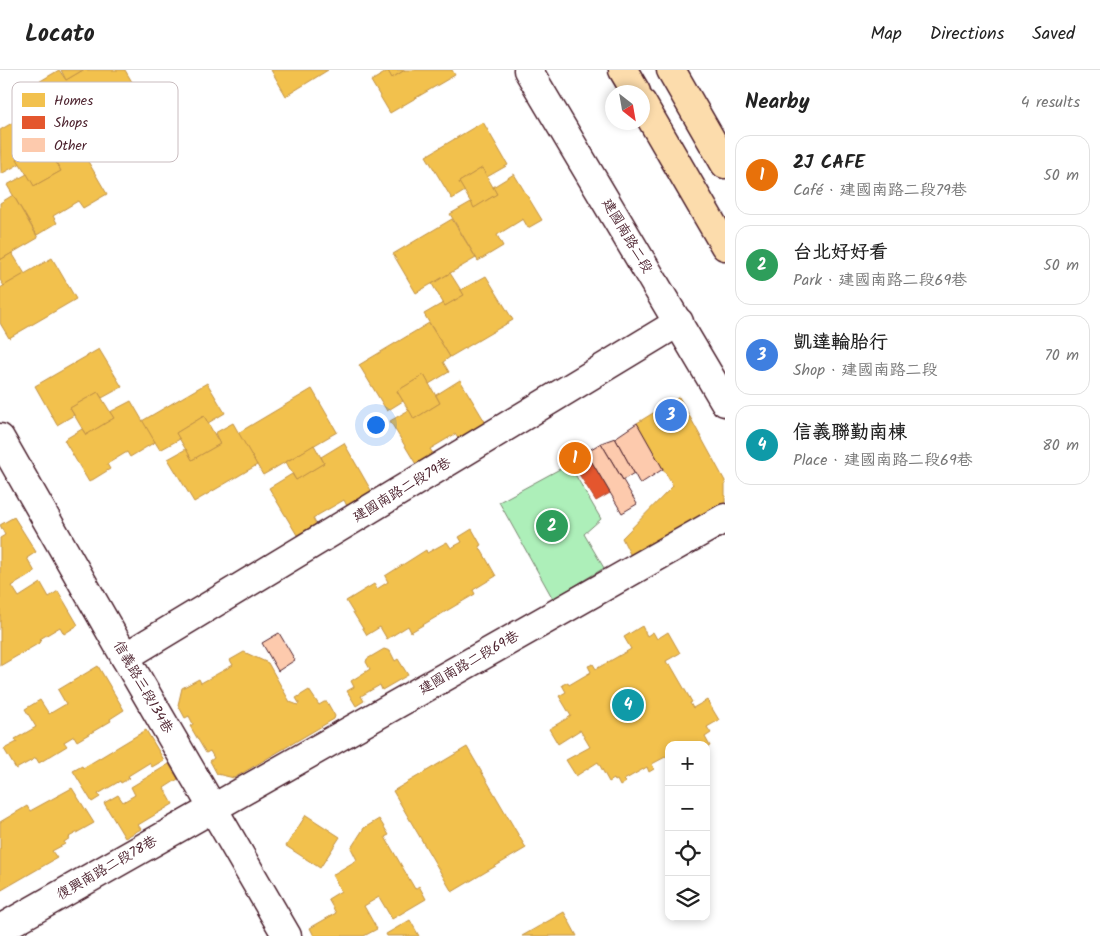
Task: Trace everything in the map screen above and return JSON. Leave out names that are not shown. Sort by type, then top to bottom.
[{"type":"highway","points":[[623,70],[632,85]]},
{"type":"highway","points":[[671,70],[725,164]]},
{"type":"highway","points":[[650,117],[725,246]]},
{"type":"street","name":"建國南路二段","points":[[528,70],[725,402]]},
{"type":"street","name":"建國南路二段79巷","points":[[124,658],[679,322]]},
{"type":"street","name":"信義路三段134巷","points":[[0,438],[124,658],[214,808],[287,936]]},
{"type":"street","name":"建國南路二段69巷","points":[[214,808],[725,518]]},
{"type":"street","name":"復興南路二段78巷","points":[[0,929],[214,808]]},
{"type":"green space","points":[[569,464],[601,519],[584,534],[604,568],[553,599],[499,502]]},
{"type":"building: Homes","points":[[59,70],[66,80],[83,70],[125,70],[132,82],[39,82]]},
{"type":"building: Homes","points":[[61,70],[83,70],[66,80]]},
{"type":"building: Homes","points":[[271,70],[328,70],[286,96]]},
{"type":"building: Homes","points":[[387,70],[405,70],[392,78]]},
{"type":"building: Homes","points":[[405,70],[452,70],[455,75],[390,113],[371,81],[388,71],[392,78]]},
{"type":"building: Homes","points":[[483,122],[508,165],[487,177],[482,168],[459,182],[465,191],[452,199],[426,156]]},
{"type":"building: Homes","points":[[12,123],[12,162],[21,163],[1,174],[0,130]]},
{"type":"building: Homes","points":[[19,162],[56,162],[61,171],[34,186]]},
{"type":"building: Homes","points":[[56,162],[88,162],[107,194],[83,208],[78,201],[53,216],[57,223],[37,235],[7,185],[27,174],[34,186],[61,171]]},
{"type":"building: Homes","points":[[482,168],[497,194],[474,208],[459,182]]},
{"type":"building: Homes","points":[[514,174],[542,220],[528,228],[523,219],[497,235],[503,246],[478,261],[450,214],[471,202],[474,208],[497,194],[493,187]]},
{"type":"building: Homes","points":[[13,195],[38,238],[0,260],[0,203]]},
{"type":"building: Homes","points":[[452,219],[476,258],[416,293],[393,254]]},
{"type":"building: Homes","points":[[12,253],[25,274],[4,286],[0,280],[0,260]]},
{"type":"building: Homes","points":[[52,258],[76,299],[9,338],[0,323],[0,288]]},
{"type":"building: Homes","points":[[450,273],[464,295],[445,306],[432,284]]},
{"type":"building: Homes","points":[[486,276],[513,320],[450,357],[424,314],[443,303],[445,306],[464,295],[461,290]]},
{"type":"building: Homes","points":[[429,323],[450,357],[443,362],[449,372],[429,384],[424,375],[397,391],[403,401],[387,411],[359,365]]},
{"type":"building: Homes","points":[[99,349],[122,387],[102,398],[98,392],[70,408],[74,415],[57,425],[35,386]]},
{"type":"building: Homes","points":[[424,375],[440,403],[414,419],[397,391]]},
{"type":"building: Homes","points":[[460,380],[487,425],[460,441],[455,434],[430,449],[434,455],[417,466],[390,421],[409,410],[414,419],[440,403],[436,395]]},
{"type":"building: Homes","points":[[207,383],[225,413],[208,423],[204,416],[176,433],[180,439],[160,450],[142,421]]},
{"type":"building: Homes","points":[[312,389],[337,432],[263,475],[238,433]]},
{"type":"building: Homes","points":[[98,392],[114,418],[86,435],[70,408]]},
{"type":"building: Homes","points":[[679,397],[725,481],[725,505],[633,560],[622,538],[673,486],[637,423]]},
{"type":"building: Homes","points":[[131,401],[155,442],[130,457],[127,452],[107,464],[110,469],[89,482],[64,440],[82,429],[86,435],[114,418],[110,412]]},
{"type":"building: Homes","points":[[204,416],[220,444],[192,460],[176,433]]},
{"type":"building: Homes","points":[[233,423],[257,465],[194,502],[168,459],[186,449],[192,460],[220,444],[215,433]]},
{"type":"building: Homes","points":[[344,443],[372,492],[347,506],[344,500],[313,518],[316,524],[297,535],[269,488],[292,474],[296,480],[324,463],[321,457]]},
{"type":"building: Homes","points":[[314,445],[324,463],[296,480],[286,462]]},
{"type":"building: Homes","points":[[14,517],[36,552],[27,558],[35,572],[12,586],[19,597],[41,583],[49,597],[58,591],[78,625],[64,634],[60,627],[40,639],[41,642],[0,666],[0,538],[5,535],[0,525]]},
{"type":"building: Homes","points":[[472,529],[496,576],[473,590],[475,594],[411,632],[408,626],[387,639],[380,627],[367,635],[346,601],[374,584],[377,589],[388,582],[385,576],[426,550],[427,553],[447,542],[451,548],[462,542],[459,537]]},
{"type":"building: Homes","points":[[642,626],[647,636],[653,632],[657,639],[668,632],[680,653],[666,661],[668,665],[670,664],[692,702],[690,703],[693,708],[707,700],[719,720],[707,727],[711,733],[705,737],[707,741],[665,741],[665,757],[652,764],[654,769],[649,772],[647,767],[624,780],[626,782],[620,786],[617,780],[615,781],[614,779],[609,782],[598,762],[576,776],[566,760],[590,747],[580,730],[558,744],[549,729],[571,716],[559,696],[566,692],[562,685],[568,682],[569,685],[591,672],[588,666],[593,664],[596,669],[631,649],[624,637]]},
{"type":"building: Homes","points":[[384,649],[390,651],[395,661],[398,659],[408,675],[382,690],[380,685],[361,696],[364,701],[356,706],[347,691],[354,687],[351,681],[370,669],[366,662],[367,659]]},
{"type":"building: Homes","points":[[244,652],[268,663],[290,702],[298,705],[299,703],[296,698],[309,690],[319,705],[327,702],[335,716],[334,719],[234,778],[217,774],[210,761],[214,758],[210,751],[206,753],[190,726],[193,724],[189,716],[185,718],[178,705],[182,688],[199,679],[201,683],[233,665],[230,660]]},
{"type":"building: Homes","points":[[98,666],[124,710],[110,719],[111,721],[77,741],[74,736],[64,742],[67,746],[39,763],[36,758],[16,769],[4,749],[17,742],[15,739],[36,727],[25,709],[40,700],[49,714],[66,704],[58,690]]},
{"type":"building: Homes","points":[[146,730],[164,760],[152,767],[149,763],[128,776],[130,778],[121,783],[120,781],[98,794],[100,797],[92,802],[73,771],[82,766],[83,768]]},
{"type":"building: Homes","points":[[467,747],[526,848],[452,892],[393,791]]},
{"type":"building: Homes","points":[[169,764],[178,779],[164,788],[173,804],[138,825],[141,829],[125,838],[104,803],[118,795],[123,802],[135,795],[131,787]]},
{"type":"building: Homes","points":[[72,788],[94,823],[69,837],[64,842],[65,844],[52,851],[57,858],[0,891],[0,822],[27,806],[30,811]]},
{"type":"building: Homes","points":[[306,815],[340,837],[320,868],[286,846]]},
{"type":"building: Homes","points":[[379,819],[389,835],[385,837],[415,889],[419,886],[426,899],[392,919],[379,897],[364,906],[377,929],[364,936],[314,936],[310,928],[336,913],[328,899],[341,891],[332,875],[357,860],[351,848],[364,828]]},
{"type":"building: Homes","points":[[564,912],[577,936],[522,936]]},
{"type":"building: Homes","points":[[410,920],[419,936],[387,936],[386,934]]},
{"type":"building: Shops","points":[[586,452],[610,493],[596,501],[570,460]]},
{"type":"building: Other","points":[[637,423],[663,469],[640,484],[615,438]]},
{"type":"building: Other","points":[[615,438],[634,473],[623,480],[601,443]]},
{"type":"building: Other","points":[[601,443],[637,504],[622,513],[586,452]]},
{"type":"building: Other","points":[[279,633],[295,660],[278,671],[262,643]]},
{"type":"place","name":"凱達輪胎行","points":[[671,415]]},
{"type":"place","name":"2J CAFE","points":[[575,458]]},
{"type":"place","name":"台北好好看","points":[[552,526]]},
{"type":"place","name":"信義聯勤南棟","points":[[628,705]]}]
